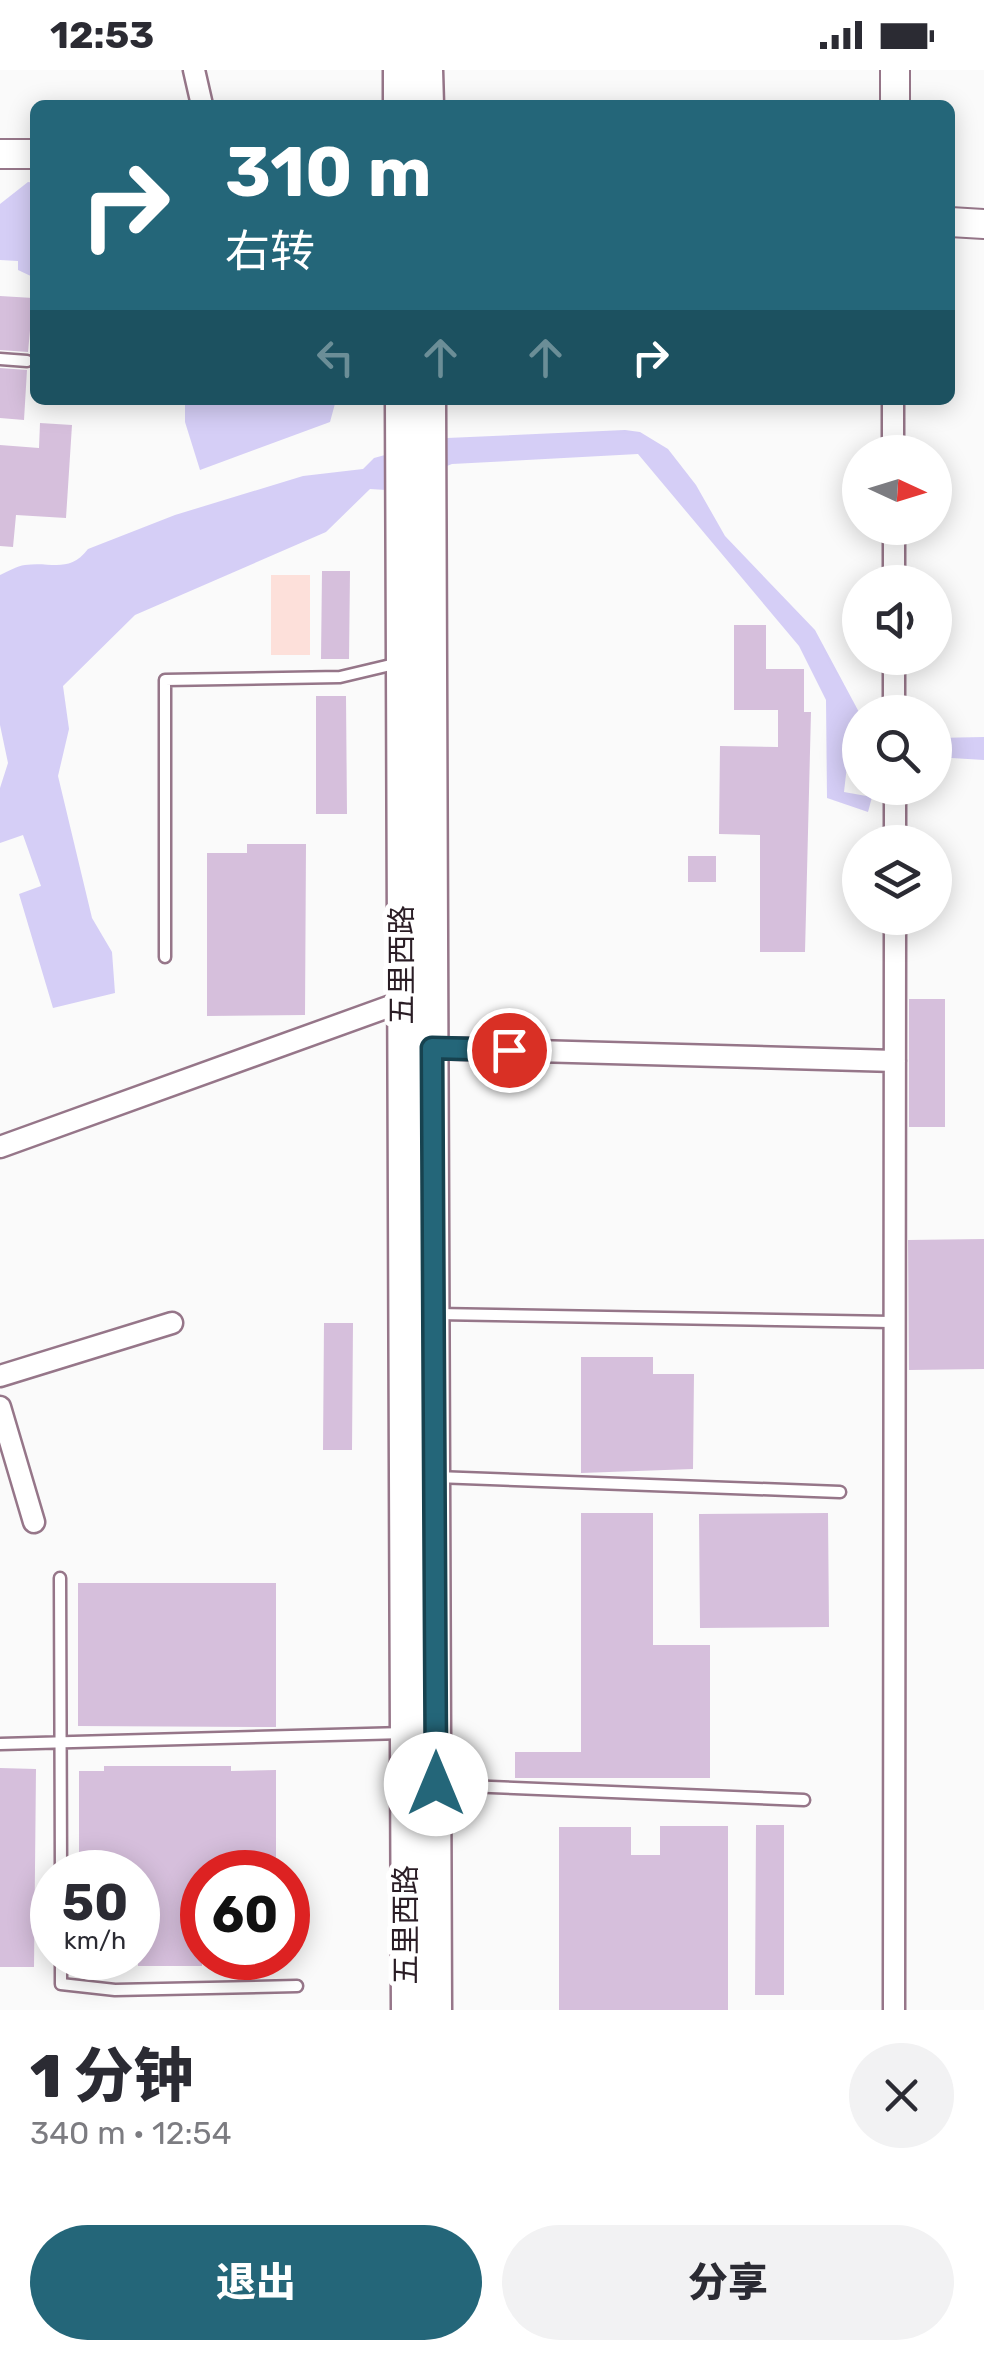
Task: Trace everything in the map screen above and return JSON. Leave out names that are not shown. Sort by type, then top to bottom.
[{"type":"main road","points":[[399,70],[399,100]]},
{"type":"main road","points":[[428,70],[428,100]]},
{"type":"main road","points":[[894,100],[895,70]]},
{"type":"main road","points":[[0,154],[30,154]]},
{"type":"main road","points":[[955,222],[984,224]]},
{"type":"main road","name":"五里西路","points":[[401,405],[406,2010]]},
{"type":"main road","name":"五里西路","points":[[430,405],[436,2010]]},
{"type":"street","points":[[194,70],[201,100]]},
{"type":"street","points":[[893,405],[893,435]]},
{"type":"street","points":[[894,2010],[891,1322],[895,935]]},
{"type":"street","points":[[0,1147],[402,1002]]},
{"type":"street","points":[[432,1048],[895,1061]]},
{"type":"street","points":[[0,1376],[172,1323]]},
{"type":"street","points":[[0,1407],[34,1522]]},
{"type":"lane","points":[[0,359],[27,361]]},
{"type":"lane","points":[[165,957],[165,680],[340,677],[401,662]]},
{"type":"lane","points":[[433,1314],[891,1322]]},
{"type":"lane","points":[[434,1477],[840,1492]]},
{"type":"lane","points":[[60,1578],[61,1850]]},
{"type":"lane","points":[[0,1744],[406,1733]]},
{"type":"lane","points":[[436,1784],[804,1800]]},
{"type":"lane","points":[[61,1980],[61,1984],[115,1990],[297,1986]]},
{"type":"shaded area","points":[[30,182],[30,276],[18,270],[18,261],[0,260],[0,204]]},
{"type":"shaded area","points":[[185,405],[335,405],[330,422],[200,470],[185,422]]},
{"type":"shaded area","points":[[625,430],[640,432],[668,449],[696,485],[725,536],[815,630],[850,695],[842,695],[842,803],[827,798],[826,700],[799,646],[638,454],[452,464],[386,490],[370,489],[326,532],[135,615],[63,686],[69,729],[58,776],[92,918],[112,952],[115,993],[53,1008],[19,894],[41,886],[23,835],[0,843],[0,788],[8,763],[0,725],[0,575],[25,565],[67,564],[88,549],[175,515],[303,476],[363,469],[374,458],[447,438]]},
{"type":"shaded area","points":[[271,575],[310,575],[310,655],[271,655]]},
{"type":"shaded area","points":[[984,737],[984,760],[952,758],[952,738]]},
{"type":"shaded area","points":[[848,805],[870,805],[868,812]]},
{"type":"building","points":[[0,296],[30,298],[28,352],[0,350]]},
{"type":"building","points":[[0,368],[27,370],[24,420],[0,418]]},
{"type":"building","points":[[40,423],[72,425],[66,518],[16,515],[13,547],[0,546],[0,445],[39,448]]},
{"type":"building","points":[[322,571],[350,571],[349,659],[321,659]]},
{"type":"building","points":[[734,625],[766,625],[766,669],[804,669],[804,712],[811,712],[805,952],[760,952],[760,835],[719,834],[720,746],[778,747],[778,710],[734,710]]},
{"type":"building","points":[[316,696],[346,696],[347,814],[316,814]]},
{"type":"building","points":[[247,844],[306,844],[305,1015],[207,1016],[207,853],[247,853]]},
{"type":"building","points":[[688,856],[716,856],[716,882],[688,882]]},
{"type":"building","points":[[909,999],[945,999],[945,1127],[909,1127]]},
{"type":"building","points":[[984,1239],[984,1369],[909,1370],[908,1240]]},
{"type":"building","points":[[324,1323],[353,1323],[352,1450],[323,1450]]},
{"type":"building","points":[[581,1357],[653,1357],[653,1374],[694,1374],[693,1469],[581,1473]]},
{"type":"building","points":[[581,1513],[653,1513],[653,1645],[710,1645],[710,1778],[515,1778],[515,1752],[581,1752]]},
{"type":"building","points":[[828,1513],[829,1627],[700,1628],[699,1514]]},
{"type":"building","points":[[78,1583],[276,1583],[276,1727],[78,1726]]},
{"type":"building","points":[[104,1766],[276,1770],[276,1850],[180,1850],[180,1966],[160,1966],[160,1850],[79,1850],[79,1771],[104,1771]]},
{"type":"building","points":[[0,1768],[36,1769],[35,1850],[30,1850],[30,1967],[0,1967]]},
{"type":"building","points":[[756,1825],[784,1825],[784,1995],[755,1995]]},
{"type":"building","points":[[660,1826],[728,1826],[728,2010],[559,2010],[559,1827],[631,1827],[631,1855],[660,1855]]},
{"type":"route","points":[[436,1784],[432,1048],[509,1050]]}]
